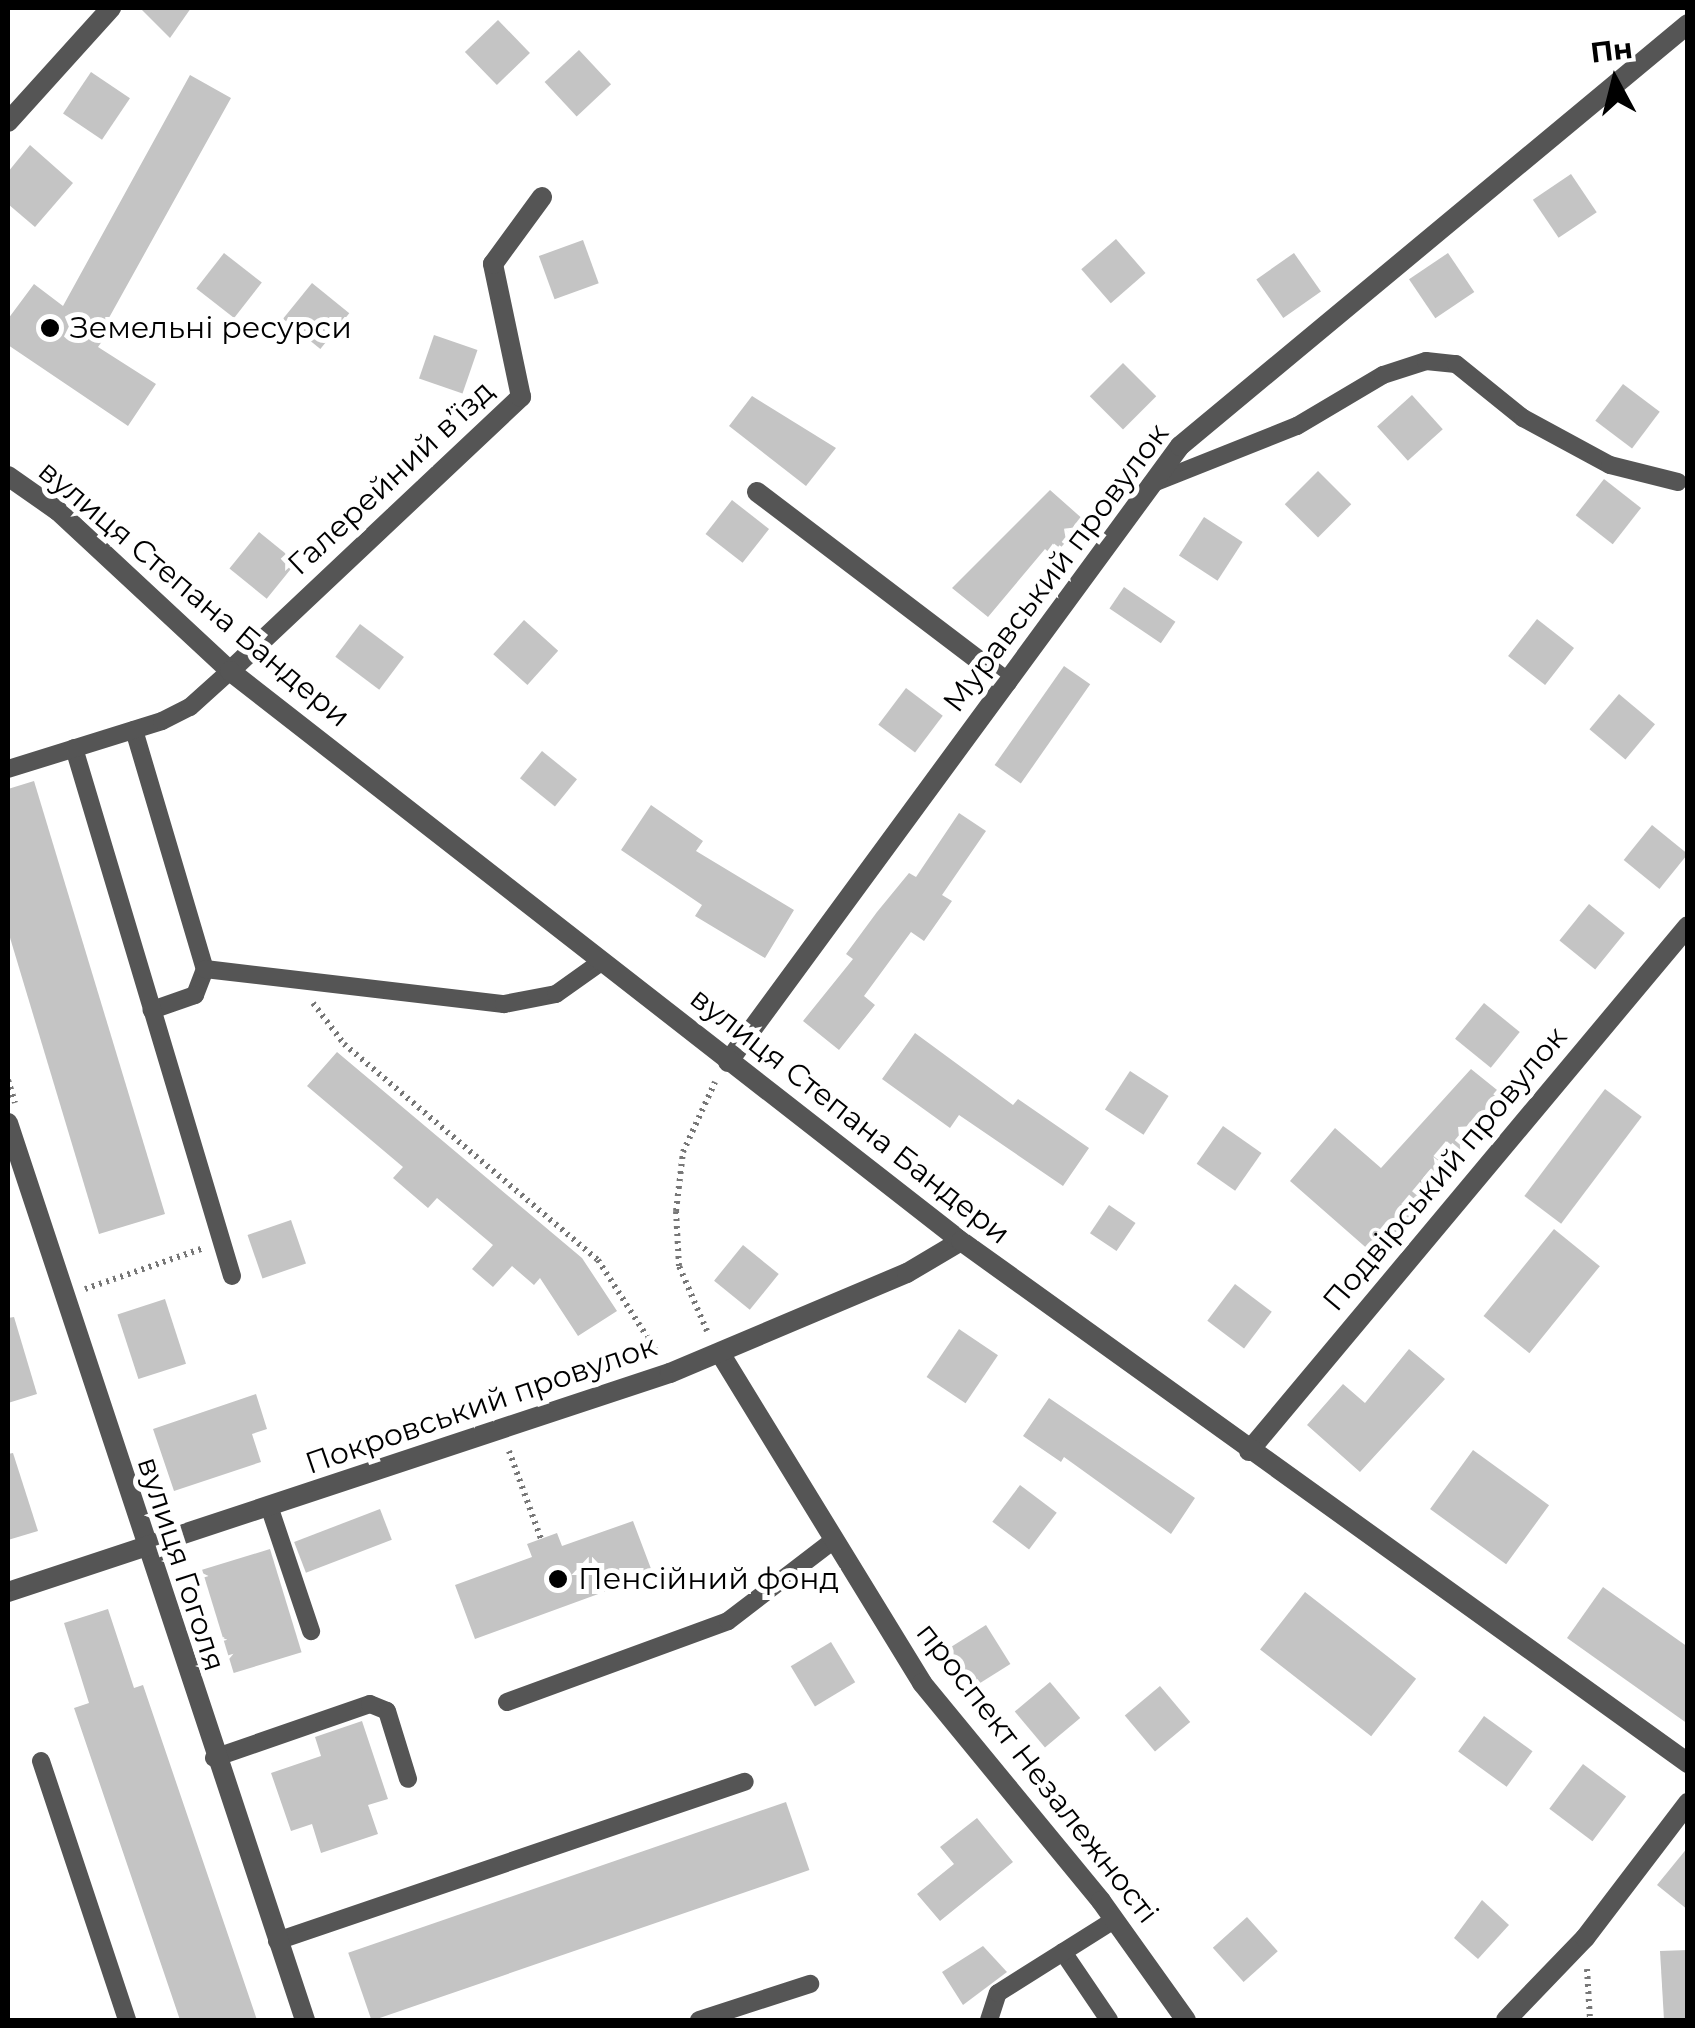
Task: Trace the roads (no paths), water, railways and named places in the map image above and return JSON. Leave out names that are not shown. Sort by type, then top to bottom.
[{"type":"street","points":[[8,122],[111,8]]},
{"type":"street","name":"Муравський провулок","points":[[728,1062],[1180,446],[1688,24]]},
{"type":"street","name":"Галерейний в’їзд","points":[[230,671],[521,397],[494,264],[542,196]]},
{"type":"street","name":"вулиця Степана Бандери","points":[[8,476],[58,510],[230,671],[960,1241],[1688,1764]]},
{"type":"street","points":[[757,492],[1007,682]]},
{"type":"street","name":"Подвірський провулок","points":[[1249,1451],[1688,926]]},
{"type":"street","name":"вулиця Гоголя","points":[[8,1124],[144,1550],[304,2020]]},
{"type":"street","name":"Покровський провулок","points":[[8,1592],[270,1510],[670,1373],[908,1273],[960,1241]]},
{"type":"street","name":"проспект Незалежності","points":[[720,1354],[922,1684],[1114,1920],[1186,2020]]},
{"type":"street","points":[[1506,2020],[1585,1938],[1688,1803]]},
{"type":"lane","points":[[1151,484],[1297,426],[1382,376],[1426,361],[1456,364],[1523,418],[1610,465],[1678,482]]},
{"type":"lane","points":[[8,769],[134,730],[190,707],[230,671]]},
{"type":"lane","points":[[134,730],[204,969],[195,995],[152,1010]]},
{"type":"lane","points":[[74,748],[232,1276]]},
{"type":"lane","points":[[204,969],[504,1004],[556,994],[601,962]]},
{"type":"lane","points":[[270,1510],[311,1631]]},
{"type":"lane","points":[[506,1702],[728,1621],[834,1540]]},
{"type":"lane","points":[[214,1758],[370,1704],[387,1711],[408,1779]]},
{"type":"lane","points":[[41,1761],[127,2020]]},
{"type":"lane","points":[[277,1941],[745,1782]]},
{"type":"lane","points":[[989,2020],[998,1993],[1114,1920]]},
{"type":"lane","points":[[1063,1952],[1109,2020]]},
{"type":"lane","points":[[698,2020],[810,1984]]},
{"type":"place","name":"Земельні ресурси","points":[[50,328]]},
{"type":"place","name":"Пенсійний фонд","points":[[558,1579]]}]
